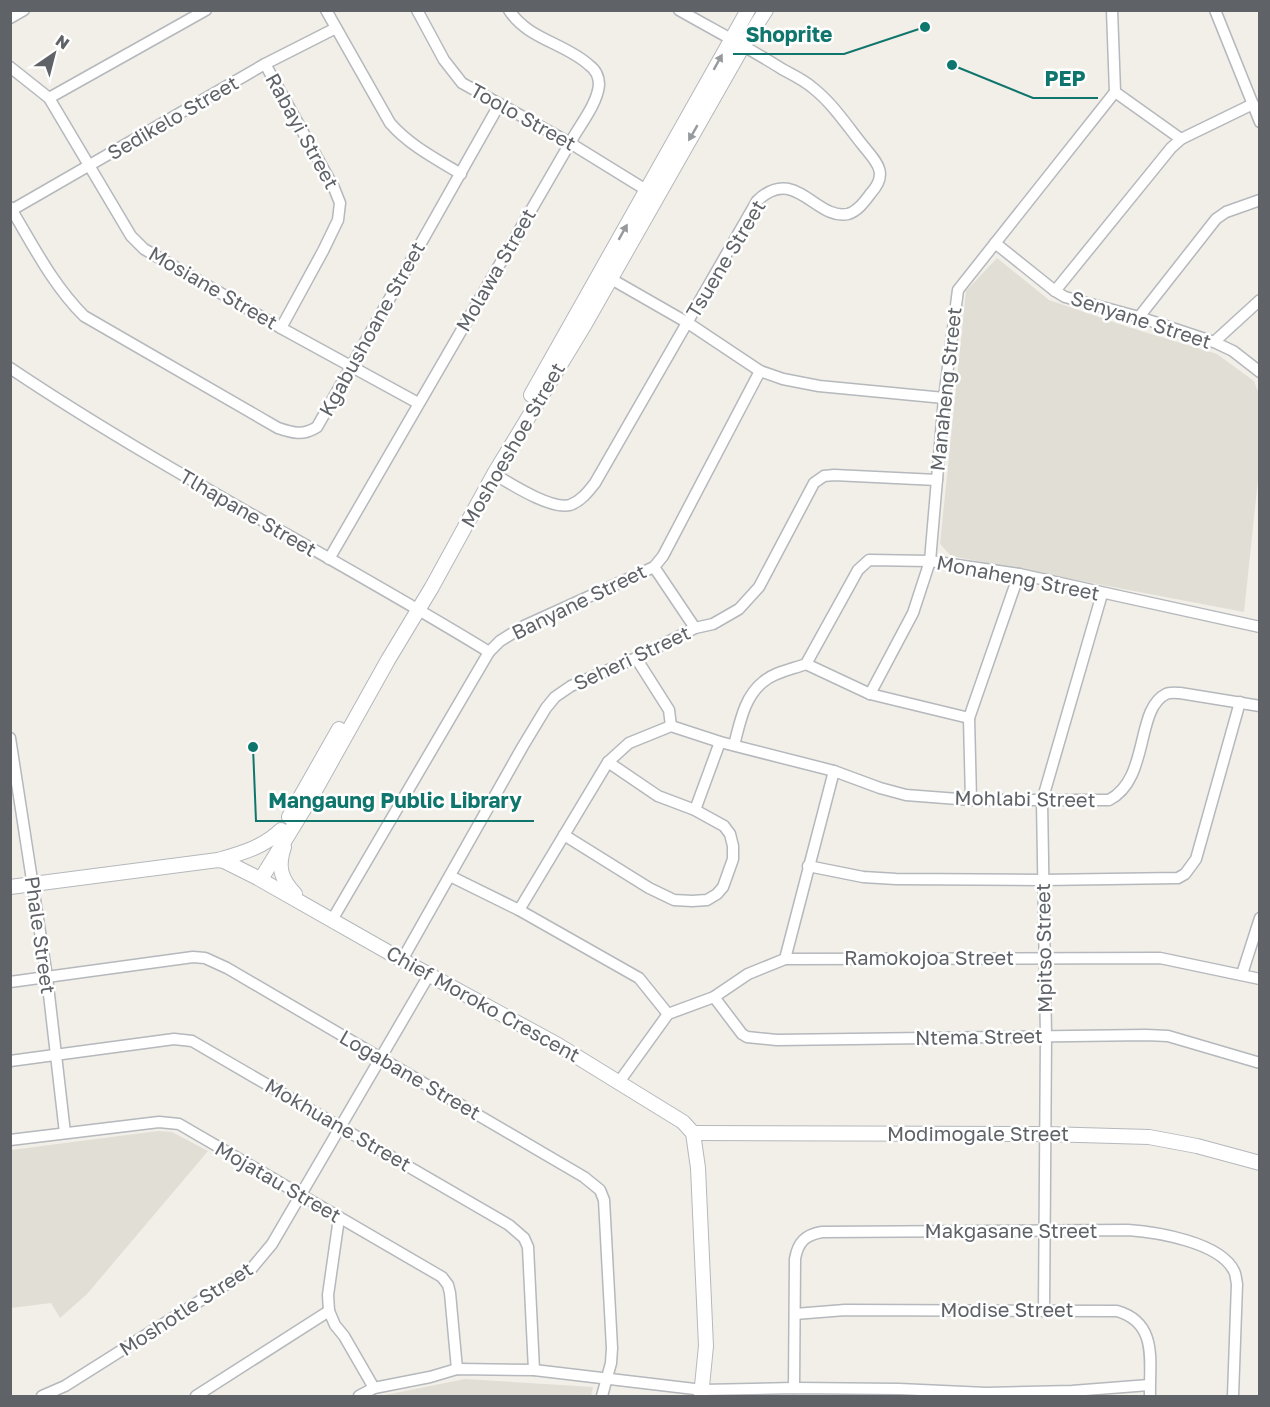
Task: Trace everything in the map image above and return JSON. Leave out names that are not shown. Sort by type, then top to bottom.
[{"type":"street","points":[[10,18],[24,10]]},
{"type":"street","points":[[49,98],[206,10]]},
{"type":"street","points":[[326,10],[390,123],[423,151],[461,174]]},
{"type":"street","name":"Toolo Street","points":[[417,10],[444,60],[462,83],[570,143],[652,193]]},
{"type":"street","name":"Molawa Street","points":[[329,559],[570,143],[594,100],[599,86],[598,75],[589,64],[539,36],[515,19],[509,10]]},
{"type":"street","name":"Tsuene Street","points":[[494,474],[557,505],[566,506],[581,499],[595,483],[757,201],[772,190],[794,190],[832,212],[848,213],[856,210],[880,182],[880,170],[835,109],[813,87],[679,10]]},
{"type":"street","name":"Moshoeshoe Street","points":[[652,193],[730,39],[748,10]]},
{"type":"street","name":"Moshoeshoe Street","points":[[416,607],[652,193],[766,10]]},
{"type":"street","points":[[1112,10],[1115,92],[1181,138]]},
{"type":"street","points":[[1215,10],[1260,122]]},
{"type":"street","name":"Sedikelo Street","points":[[11,210],[90,167],[265,64],[336,28]]},
{"type":"street","name":"Rabayi Street","points":[[265,64],[334,188],[340,203],[338,220],[281,328]]},
{"type":"street","name":"Mosiane Street","points":[[10,67],[49,98],[130,236],[144,249],[418,403]]},
{"type":"street","name":"Manaheng Street","points":[[870,693],[913,613],[930,561],[944,399],[958,290],[1115,92]]},
{"type":"street","points":[[1055,291],[1181,138],[1253,104]]},
{"type":"street","name":"Kgabushoane Street","points":[[11,210],[59,288],[84,316],[278,428],[294,434],[304,433],[317,427],[499,105]]},
{"type":"street","points":[[1138,317],[1216,219],[1226,212],[1260,200]]},
{"type":"street","name":"Senyane Street","points":[[995,243],[1055,291],[1075,300],[1138,317],[1214,342],[1233,351],[1260,372]]},
{"type":"street","points":[[605,275],[688,323],[760,371],[783,379],[819,386],[944,399]]},
{"type":"street","name":"Moshoeshoe Street","points":[[259,878],[494,474],[585,324],[605,275]]},
{"type":"street","points":[[1214,342],[1260,300]]},
{"type":"street","name":"Tlhapane Street","points":[[10,369],[233,506],[416,607],[489,652]]},
{"type":"street","name":"Banyane Street","points":[[332,920],[489,652],[500,640],[524,626],[654,567],[663,556],[760,371]]},
{"type":"street","name":"Seheri Street","points":[[402,960],[523,746],[555,697],[571,686],[636,658],[695,628],[713,624],[729,616],[759,587],[805,498],[819,478],[834,475],[937,480]]},
{"type":"street","name":"Monaheng Street","points":[[806,664],[858,570],[869,560],[930,561],[1019,574],[1259,627]]},
{"type":"street","points":[[654,567],[695,628]]},
{"type":"street","points":[[971,800],[969,718],[1019,574]]},
{"type":"street","name":"Mpitso Street","points":[[1044,1311],[1046,1036],[1042,801],[1102,594]]},
{"type":"street","points":[[1259,627],[1260,615]]},
{"type":"street","points":[[519,910],[608,762],[629,743],[671,726],[669,710],[636,658]]},
{"type":"street","points":[[734,745],[746,705],[758,687],[777,674],[806,664],[870,693],[969,718]]},
{"type":"street","name":"Mohlabi Street","points":[[671,726],[720,742],[834,771],[906,795],[971,800],[1109,800],[1120,795],[1128,784],[1134,772],[1151,711],[1168,693],[1260,706]]},
{"type":"street","points":[[808,866],[864,877],[896,879],[1178,878],[1185,874],[1196,859],[1240,702]]},
{"type":"street","name":"Phale Street","points":[[10,738],[15,794],[33,883],[47,977],[65,1133]]},
{"type":"street","points":[[695,810],[720,742]]},
{"type":"street","points":[[564,835],[649,888],[674,900],[692,902],[707,900],[723,887],[734,846],[724,826],[695,810],[658,796],[608,762]]},
{"type":"street","points":[[785,959],[834,771]]},
{"type":"street","points":[[218,860],[260,846],[285,832]]},
{"type":"street","points":[[285,832],[280,858],[280,873],[285,884],[308,906]]},
{"type":"street","name":"Chief Moroko Crescent","points":[[10,887],[218,860],[230,863],[558,1045],[683,1122],[693,1133]]},
{"type":"street","points":[[450,876],[519,910],[639,978],[668,1014]]},
{"type":"street","points":[[1242,974],[1260,918]]},
{"type":"street","name":"Logabane Street","points":[[10,982],[193,957],[205,958],[227,968],[584,1177],[600,1190],[604,1200],[612,1347],[611,1363],[602,1396]]},
{"type":"street","name":"Ramokojoa Street","points":[[714,997],[747,974],[785,959],[1160,958],[1242,974],[1260,980]]},
{"type":"street","name":"Moshotle Street","points":[[42,1396],[65,1386],[252,1268],[272,1244],[429,975]]},
{"type":"street","points":[[619,1082],[668,1014],[714,997]]},
{"type":"street","name":"Ntema Street","points":[[714,997],[742,1034],[747,1037],[777,1040],[1168,1036],[1260,1063]]},
{"type":"street","name":"Mokhuane Street","points":[[10,1060],[184,1039],[200,1044],[508,1225],[525,1238],[530,1260],[534,1370]]},
{"type":"street","name":"Mojatau Street","points":[[10,1140],[171,1122],[189,1130],[445,1280],[450,1293],[458,1369]]},
{"type":"street","points":[[693,1133],[698,1168],[706,1346],[702,1393]]},
{"type":"street","name":"Modimogale Street","points":[[693,1133],[1046,1134],[1149,1137],[1170,1140],[1260,1163]]},
{"type":"street","points":[[339,1218],[328,1295],[329,1311],[335,1325],[344,1336],[374,1388]]},
{"type":"street","name":"Makgasane Street","points":[[794,1388],[796,1252],[799,1244],[810,1234],[822,1232],[1128,1230],[1156,1232],[1200,1246],[1219,1256],[1234,1271],[1237,1284],[1233,1396]]},
{"type":"street","name":"Modise Street","points":[[795,1314],[845,1310],[1105,1310],[1124,1313],[1145,1331],[1149,1343],[1150,1391]]},
{"type":"street","points":[[196,1396],[329,1311]]},
{"type":"street","points":[[359,1396],[374,1388],[458,1369],[534,1370],[702,1393],[794,1388],[986,1395],[1150,1391]]},
{"type":"shaded area","points":[[997,258],[1049,300],[1217,354],[1254,381],[1259,394],[1260,461],[1244,612],[951,556],[940,544],[966,291]]},
{"type":"shaded area","points":[[158,1131],[172,1132],[208,1151],[87,1294],[60,1318],[51,1303],[11,1308],[11,1150]]},
{"type":"shaded area","points":[[465,1379],[593,1387],[591,1396],[380,1396]]},
{"type":"place","name":"Shoprite","points":[[925,27]]},
{"type":"place","name":"PEP","points":[[952,65]]},
{"type":"place","name":"Mangaung Public Library","points":[[253,747]]}]
